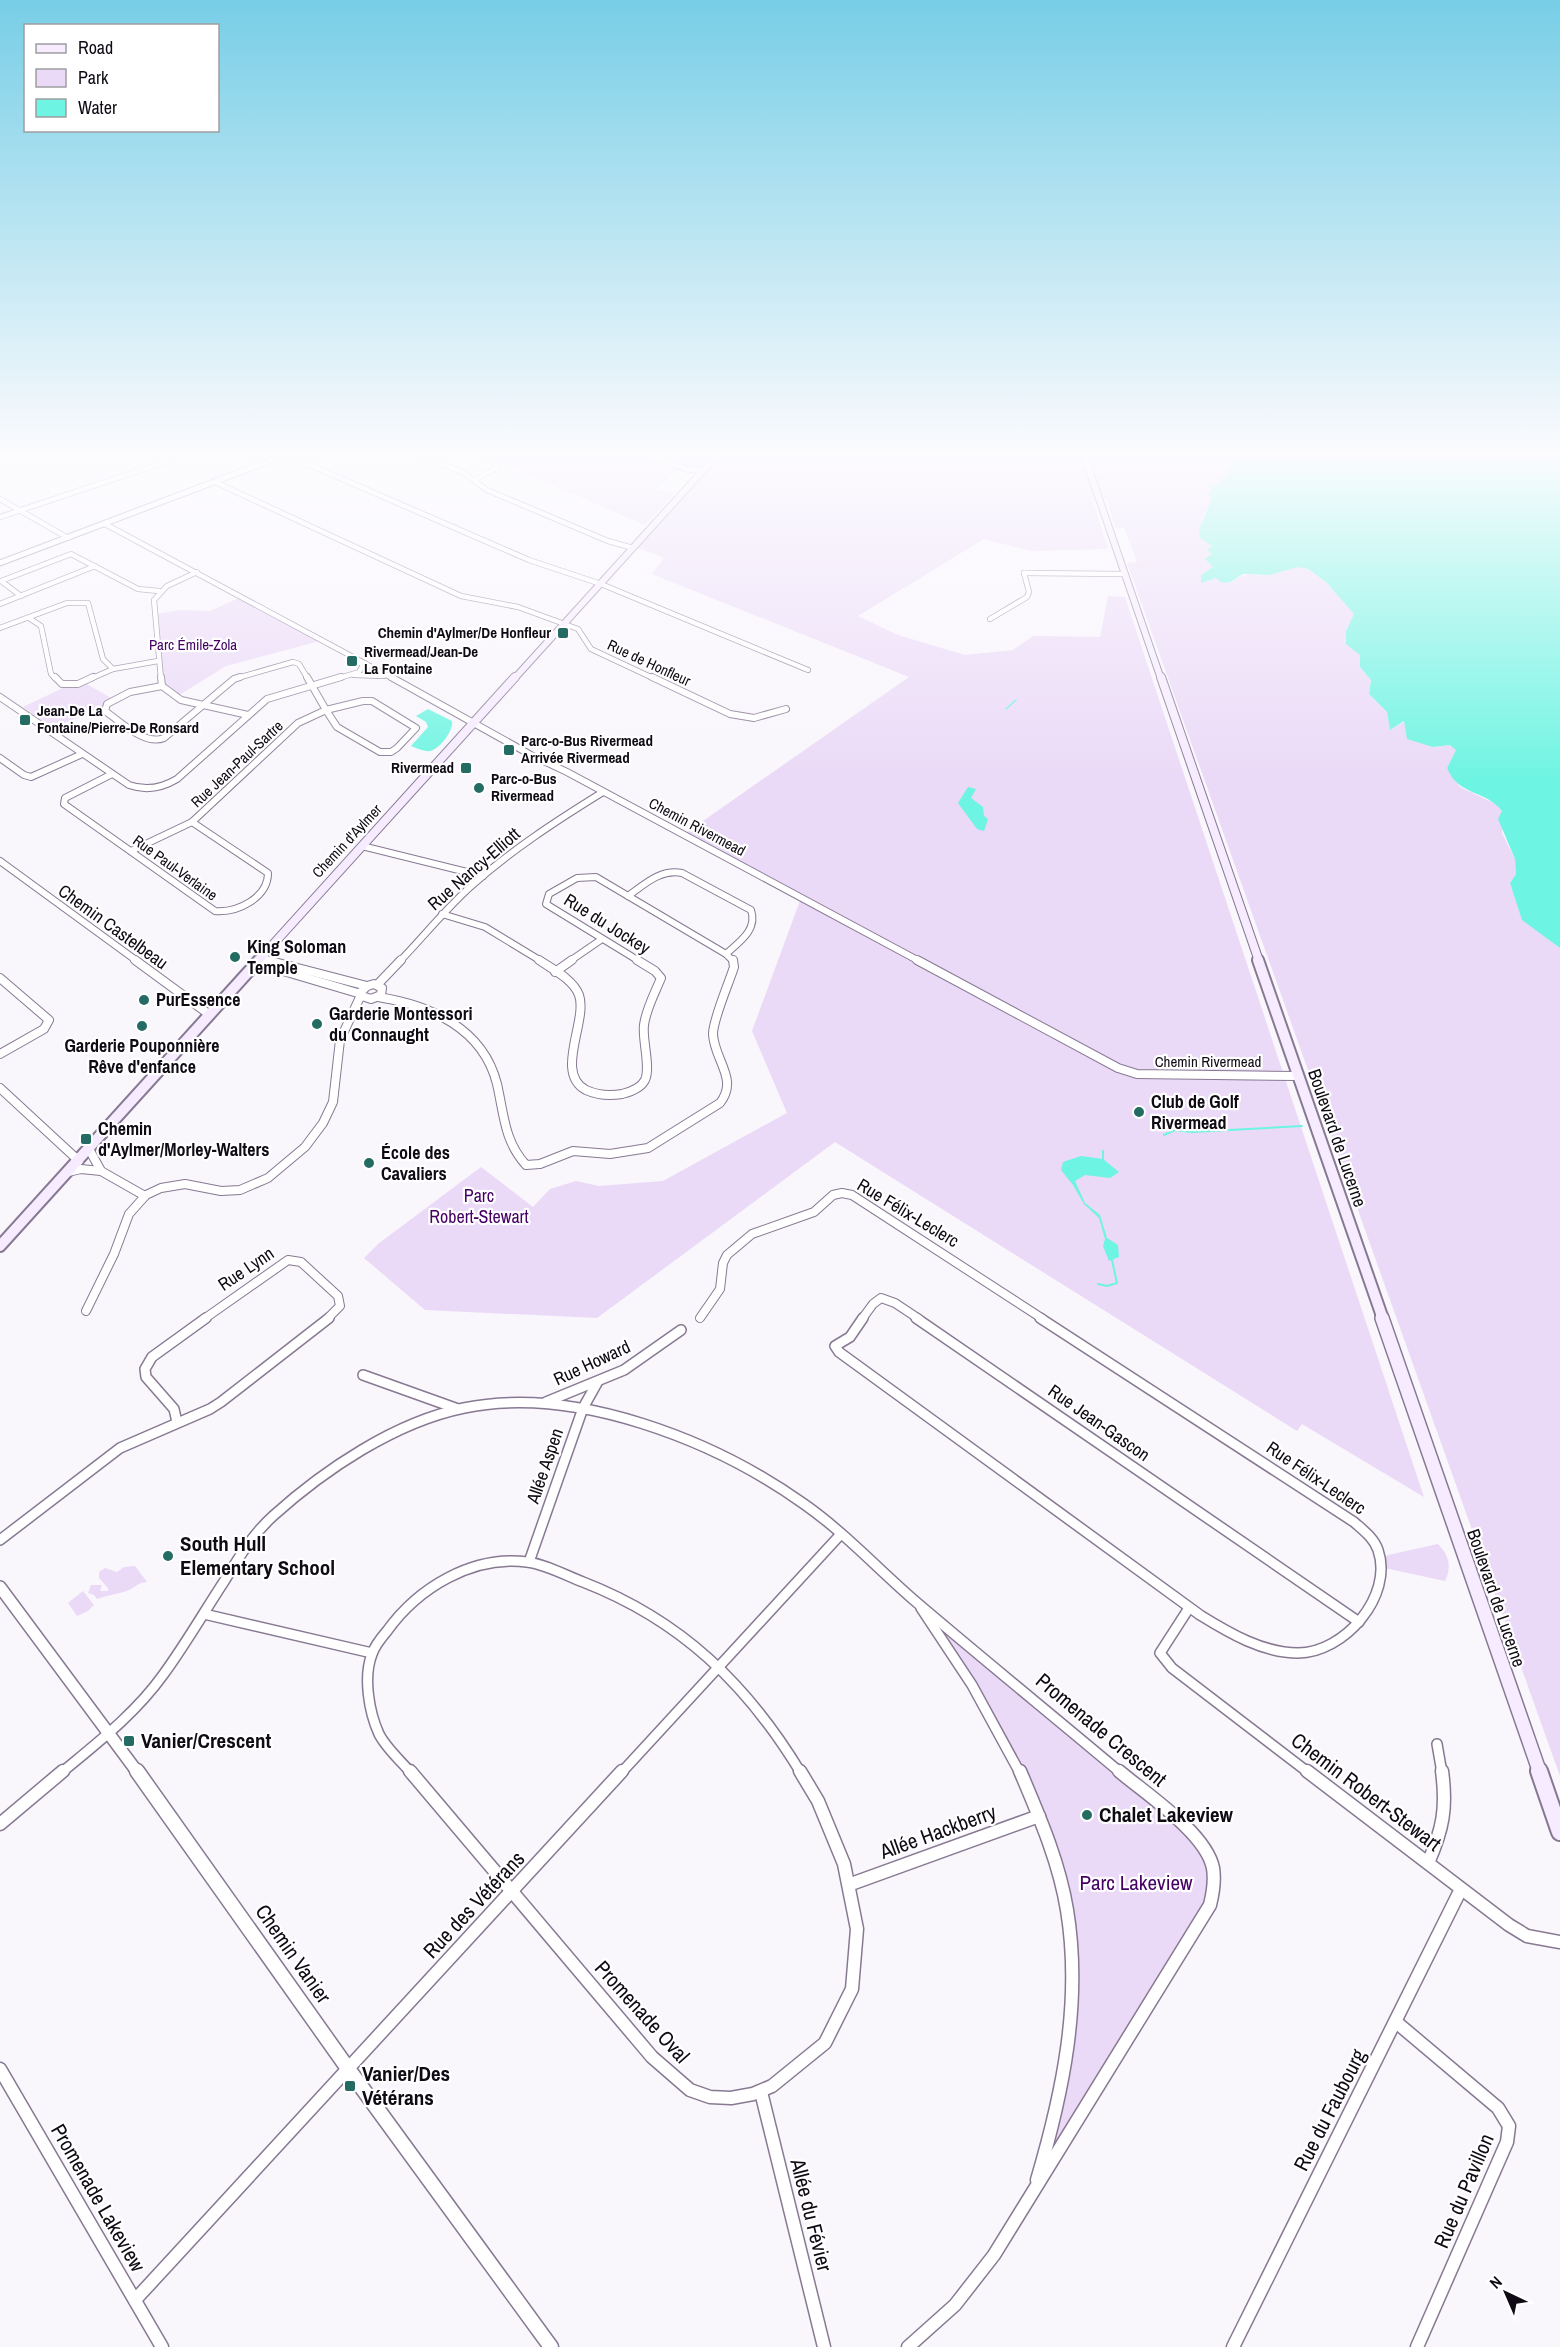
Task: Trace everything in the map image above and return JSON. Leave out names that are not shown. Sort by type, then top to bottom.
[{"type":"main road","name":"Chemin d'Aylmer","points":[[0,1246],[618,565]]},
{"type":"main road","name":"Boulevard de Lucerne","points":[[1120,565],[1560,1832]]},
{"type":"street","points":[[21,596],[1,581],[43,565]]},
{"type":"street","name":"Chemin Rivermead","points":[[183,565],[474,723],[1128,1072],[1156,1076],[1297,1076]]},
{"type":"street","name":"Rue de Honfleur","points":[[393,565],[461,596],[518,607],[580,630],[583,641],[591,649],[730,714],[754,718],[786,709]]},
{"type":"street","points":[[543,565],[601,584],[808,670]]},
{"type":"street","points":[[0,604],[95,566],[138,589],[159,591]]},
{"type":"street","points":[[197,572],[159,591],[154,603],[162,686],[181,700],[248,715]]},
{"type":"street","points":[[990,619],[1027,597],[1029,592],[1024,573],[1123,574]]},
{"type":"street","points":[[0,627],[67,603],[88,603],[103,659],[113,669]]},
{"type":"street","points":[[29,618],[41,626],[51,674],[60,683],[78,684],[113,669],[159,661]]},
{"type":"street","points":[[0,697],[112,774],[138,788],[155,788],[170,783],[272,697],[359,672],[363,667],[352,656]]},
{"type":"street","points":[[162,686],[119,696],[107,704],[105,711],[148,740],[154,741],[164,738],[201,705],[238,677],[290,663],[299,664],[326,710],[337,727],[380,752],[397,748],[416,728],[369,700],[326,710]]},
{"type":"street","points":[[344,676],[376,670]]},
{"type":"street","points":[[344,676],[373,674],[398,682]]},
{"type":"street","name":"Rue Jean-Paul-Sartre","points":[[131,851],[192,822],[297,723],[326,710]]},
{"type":"street","points":[[0,758],[24,775],[31,777],[82,754]]},
{"type":"street","name":"Rue Paul-Verlaine","points":[[112,774],[68,796],[63,802],[215,911],[232,912],[245,906],[266,884],[269,878],[268,873],[192,822]]},
{"type":"street","name":"Rue Nancy-Elliott","points":[[348,1022],[378,992],[442,914],[483,876],[532,837],[603,792]]},
{"type":"street","points":[[362,846],[483,876]]},
{"type":"street","name":"Chemin Castelbeau","points":[[0,861],[210,1015]]},
{"type":"street","points":[[258,961],[267,960],[367,986],[442,1015],[475,1041],[493,1070],[506,1136],[526,1165],[540,1164],[573,1151],[610,1155],[648,1148],[720,1103],[727,1094],[729,1085],[715,1048],[713,1031],[734,968],[733,959],[726,954],[747,936],[754,917],[751,910],[682,873],[672,870],[662,873],[628,896]]},
{"type":"street","name":"Rue du Jockey","points":[[442,914],[489,929],[572,983],[581,1004],[573,1044],[578,1084],[587,1091],[608,1096],[628,1092],[644,1082],[646,1075],[643,1057],[644,1024],[661,978],[655,971],[546,904],[547,898],[562,886],[585,874],[596,877],[726,954]]},
{"type":"street","points":[[555,972],[602,939]]},
{"type":"street","points":[[258,961],[263,965],[361,994],[368,999],[378,992]]},
{"type":"street","points":[[0,978],[49,1020],[44,1029],[0,1054]]},
{"type":"street","points":[[86,1311],[114,1255],[123,1222],[129,1212],[146,1196],[183,1184],[223,1191],[239,1190],[258,1183],[292,1159],[322,1126],[334,1103],[340,1043],[361,994],[367,986]]},
{"type":"street","points":[[0,1088],[79,1161]]},
{"type":"street","points":[[89,1149],[101,1171]]},
{"type":"street","points":[[68,1172],[81,1169],[101,1171],[146,1196]]},
{"type":"street","name":"Rue Félix-Leclerc","points":[[700,1318],[720,1289],[723,1263],[727,1255],[752,1234],[814,1212],[833,1195],[842,1193],[852,1195],[1354,1522],[1374,1543],[1380,1561],[1376,1586],[1367,1609],[1346,1636],[1330,1645],[1308,1652],[1291,1653],[1234,1635],[1212,1624],[1189,1608],[839,1352]]},
{"type":"street","name":"Rue Lynn","points":[[0,1540],[120,1448],[210,1409],[221,1402],[327,1319],[340,1306],[338,1296],[301,1263],[288,1260],[152,1357],[145,1364],[144,1372],[174,1409],[177,1422]]},
{"type":"street","name":"Rue Jean-Gascon","points":[[839,1352],[835,1346],[850,1336],[873,1304],[881,1298],[895,1303],[1359,1622]]},
{"type":"street","name":"Rue Howard","points":[[545,1402],[597,1383],[624,1370],[681,1330]]},
{"type":"street","points":[[363,1375],[459,1409]]},
{"type":"street","name":"Allée Aspen","points":[[529,1562],[583,1408],[597,1383]]},
{"type":"street","name":"Promenade Crescent","points":[[0,1824],[110,1733],[160,1679],[248,1543],[269,1519],[314,1480],[376,1442],[411,1426],[459,1409],[545,1402],[629,1419],[707,1448],[772,1482],[807,1506],[841,1534],[914,1599],[1193,1833],[1211,1856],[1215,1871],[1210,1905],[1035,2190],[987,2264],[958,2301],[926,2335],[908,2347]]},
{"type":"street","name":"Rue des Vétérans","points":[[135,2300],[841,1534]]},
{"type":"street","name":"Promenade Oval","points":[[500,1561],[529,1562],[602,1588],[668,1626],[696,1646],[719,1666],[771,1724],[795,1758],[816,1795],[851,1884],[858,1921],[858,1952],[853,1988],[841,2019],[823,2048],[796,2073],[761,2092],[741,2098],[712,2097],[690,2090],[673,2077],[652,2057],[380,1736],[370,1709],[368,1682],[372,1653],[392,1622],[416,1597],[444,1578],[500,1561]]},
{"type":"street","name":"Chemin Vanier","points":[[0,1587],[110,1733],[349,2070],[551,2347]]},
{"type":"street","name":"Promenade Crescent","points":[[914,1599],[937,1631],[997,1728],[1039,1816],[1052,1852],[1069,1926],[1072,1953],[1070,2032],[1060,2091],[1035,2190]]},
{"type":"street","name":"Chemin Robert-Stewart","points":[[1189,1608],[1160,1653],[1172,1668],[1461,1889],[1527,1936],[1560,1942]]},
{"type":"street","points":[[204,1614],[372,1653]]},
{"type":"street","points":[[1428,1863],[1440,1836],[1444,1819],[1441,1767],[1437,1744]]},
{"type":"street","name":"Allée Hackberry","points":[[851,1884],[1039,1816]]},
{"type":"street","name":"Rue du Faubourg","points":[[1233,2347],[1461,1889]]},
{"type":"street","name":"Rue du Pavillon","points":[[1396,2022],[1498,2108],[1509,2126],[1507,2142],[1417,2347]]},
{"type":"street","name":"Promenade Lakeview","points":[[0,2069],[162,2347]]},
{"type":"street","name":"Allée du Févier","points":[[761,2092],[824,2347]]},
{"type":"green space","name":"Parc Robert-Stewart","points":[[659,565],[942,565],[858,616],[898,635],[965,655],[1013,650],[1033,636],[1100,637],[1108,596],[1125,597],[1424,1497],[1302,1424],[1297,1431],[835,1142],[597,1318],[425,1310],[364,1258],[378,1244],[481,1167],[533,1207],[550,1189],[576,1181],[599,1186],[663,1181],[787,1113],[752,1031],[801,898],[683,835],[909,677],[652,574]]},
{"type":"green space","points":[[1128,565],[1210,565],[1213,567],[1201,582],[1216,578],[1231,583],[1247,575],[1264,575],[1297,567],[1305,568],[1321,578],[1354,614],[1346,631],[1360,655],[1360,667],[1371,680],[1369,694],[1387,712],[1390,730],[1405,721],[1433,747],[1450,745],[1457,750],[1447,768],[1460,787],[1496,804],[1502,811],[1502,833],[1515,859],[1516,874],[1510,883],[1522,919],[1560,948],[1560,1776]]},
{"type":"green space","name":"Parc Émile-Zola","points":[[243,596],[324,640],[226,666],[176,697],[162,686],[155,614],[181,610],[210,611]]},
{"type":"green space","points":[[85,683],[111,698],[101,708],[53,728],[23,707],[67,686]]},
{"type":"green space","points":[[1438,1544],[1445,1552],[1448,1561],[1445,1581],[1380,1567],[1380,1561],[1388,1555]]},
{"type":"green space","points":[[135,1566],[147,1582],[97,1599],[88,1593],[91,1585],[102,1585],[100,1591],[108,1591],[99,1578],[99,1572],[105,1568],[117,1572],[124,1567]]},
{"type":"green space","points":[[83,1591],[94,1605],[77,1616],[68,1603]]},
{"type":"green space","name":"Parc Lakeview","points":[[913,1599],[1204,1845],[1214,1889],[1034,2191],[1060,2091],[1072,1953],[1052,1852],[997,1728]]},
{"type":"water","points":[[1211,565],[1560,565],[1560,948],[1522,920],[1510,883],[1516,874],[1515,859],[1498,819],[1502,811],[1488,799],[1458,784],[1452,777],[1447,768],[1456,750],[1450,745],[1433,747],[1407,739],[1404,721],[1390,730],[1387,712],[1369,694],[1371,680],[1360,667],[1360,655],[1346,644],[1346,631],[1354,614],[1326,582],[1308,569],[1298,567],[1269,575],[1243,574],[1231,582],[1222,583],[1216,578],[1201,583],[1201,575],[1213,567]]},
{"type":"water","points":[[428,709],[452,721],[452,725],[442,743],[434,750],[428,751],[411,746],[428,727],[426,722],[416,716]]},
{"type":"water","points":[[968,787],[976,789],[971,798],[983,807],[984,816],[988,819],[984,831],[977,829],[958,803]]},
{"type":"water","points":[[1081,1156],[1103,1159],[1119,1172],[1110,1178],[1085,1175],[1075,1181],[1085,1203],[1100,1215],[1107,1238],[1118,1245],[1119,1257],[1109,1261],[1103,1246],[1105,1239],[1099,1218],[1084,1204],[1061,1170],[1063,1162]]},
{"type":"waterway","points":[[1006,709],[1016,700]]},
{"type":"waterway","points":[[1164,1135],[1175,1130],[1192,1132],[1302,1126]]},
{"type":"waterway","points":[[1103,1151],[1103,1159]]},
{"type":"waterway","points":[[1098,1284],[1107,1286],[1117,1283],[1112,1260]]},
{"type":"place","name":"Chemin d'Aylmer/De Honfleur","points":[[563,633]]},
{"type":"place","name":"Rivermead/Jean-De La Fontaine","points":[[352,661]]},
{"type":"place","name":"Jean-De La Fontaine/Pierre-De Ronsard","points":[[25,720]]},
{"type":"place","name":"Parc-o-Bus Rivermead Arrivée Rivermead","points":[[509,750]]},
{"type":"place","name":"Rivermead","points":[[466,768]]},
{"type":"place","name":"Parc-o-Bus Rivermead","points":[[479,788]]},
{"type":"place","name":"King Soloman Temple","points":[[235,957]]},
{"type":"place","name":"PurEssence","points":[[144,1000]]},
{"type":"place","name":"Garderie Montessori du Connaught","points":[[317,1024]]},
{"type":"place","name":"Garderie Pouponnière Rêve d'enfance","points":[[142,1026]]},
{"type":"place","name":"Club de Golf Rivermead","points":[[1139,1112]]},
{"type":"place","name":"Chemin d'Aylmer/Morley-Walters","points":[[86,1139]]},
{"type":"place","name":"École des Cavaliers","points":[[369,1163]]},
{"type":"place","name":"South Hull Elementary School","points":[[168,1556]]},
{"type":"place","name":"Vanier/Crescent","points":[[129,1741]]},
{"type":"place","name":"Chalet Lakeview","points":[[1087,1815]]},
{"type":"place","name":"Vanier/Des Vétérans","points":[[350,2086]]}]
